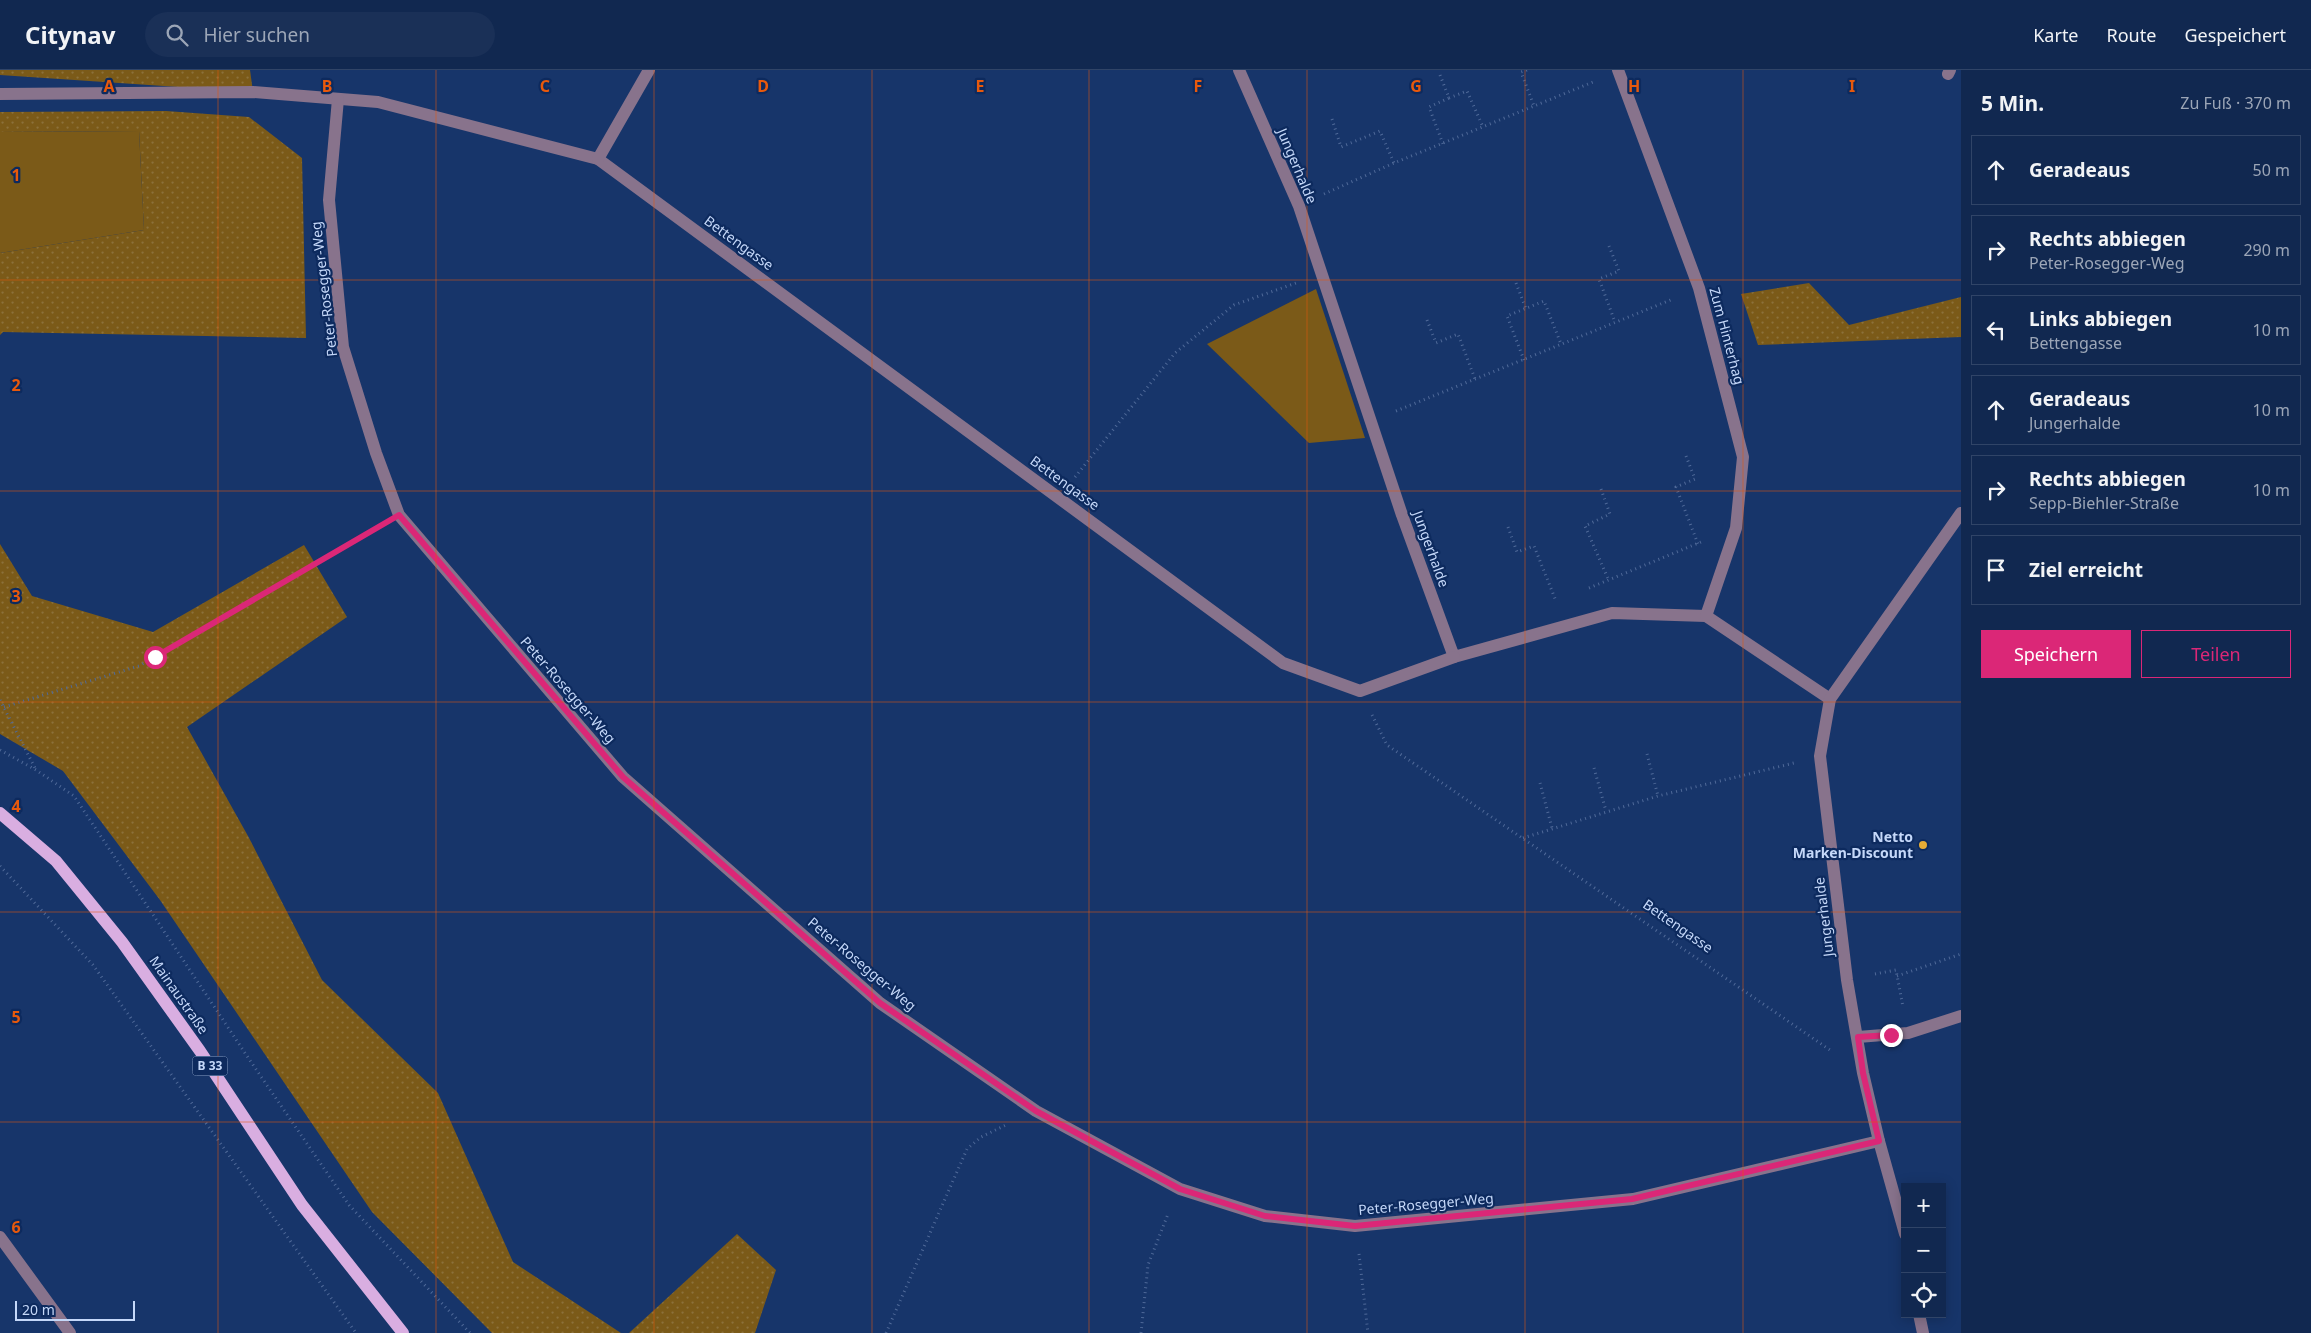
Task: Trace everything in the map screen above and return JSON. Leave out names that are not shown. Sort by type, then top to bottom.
[{"type":"main road","name":"Mainaustraße","points":[[0,813],[56,861],[122,942],[200,1051],[302,1205],[402,1333]]},
{"type":"street","points":[[598,159],[649,70]]},
{"type":"street","name":"Jungerhalde","points":[[1239,70],[1299,206],[1402,515],[1454,657]]},
{"type":"street","name":"Zum Hinterhag","points":[[1618,71],[1699,288],[1743,457],[1736,528],[1706,616]]},
{"type":"street","name":"Bettengasse","points":[[0,94],[253,92],[378,102],[598,159],[1283,663],[1360,691]]},
{"type":"street","name":"Peter-Rosegger-Weg","points":[[338,99],[329,200],[343,347],[376,453],[399,515],[623,777],[880,1003],[1036,1111],[1180,1189],[1265,1216],[1355,1226],[1632,1199],[1879,1141]]},
{"type":"street","name":"Jungerhalde","points":[[1863,1073],[1847,980],[1820,756],[1830,699],[1961,513]]},
{"type":"street","points":[[1360,691],[1454,657],[1612,614],[1706,616],[1830,699]]},
{"type":"street","points":[[1858,1037],[1908,1033],[1961,1016]]},
{"type":"street","points":[[1863,1073],[1879,1141],[1903,1228]]},
{"type":"street","points":[[0,1237],[70,1333]]},
{"type":"street","points":[[1920,1318],[1923,1333]]},
{"type":"path","points":[[1528,70],[1521,72],[1534,106]]},
{"type":"path","points":[[1334,189],[1618,71]]},
{"type":"path","points":[[1440,75],[1449,98]]},
{"type":"path","points":[[1443,144],[1429,107],[1449,98],[1467,91],[1483,127]]},
{"type":"path","points":[[1332,119],[1341,147],[1380,131],[1394,163]]},
{"type":"path","points":[[1609,246],[1619,271],[1599,279],[1615,322]]},
{"type":"path","points":[[1058,497],[1175,353],[1234,305],[1322,274]]},
{"type":"path","points":[[1516,283],[1526,309]]},
{"type":"path","points":[[1417,403],[1699,288]]},
{"type":"path","points":[[1524,360],[1507,316],[1544,301],[1561,344]]},
{"type":"path","points":[[1427,320],[1436,343],[1458,334],[1475,379]]},
{"type":"path","points":[[1686,456],[1695,479],[1676,487],[1698,544]]},
{"type":"path","points":[[1601,489],[1610,514],[1586,526],[1608,580]]},
{"type":"path","points":[[4,707],[139,666],[399,515]]},
{"type":"path","points":[[1508,527],[1517,552],[1534,546],[1556,602]]},
{"type":"path","points":[[1582,591],[1736,528]]},
{"type":"path","points":[[1549,605],[1565,598]]},
{"type":"path","name":"Bettengasse","points":[[1360,691],[1387,745],[1863,1073]]},
{"type":"path","points":[[0,700],[36,770]]},
{"type":"path","points":[[0,750],[36,770],[74,796],[251,1062],[350,1205],[470,1333]]},
{"type":"path","points":[[1647,754],[1658,796]]},
{"type":"path","points":[[1522,838],[1658,796],[1820,756]]},
{"type":"path","points":[[1594,768],[1606,811]]},
{"type":"path","points":[[1540,783],[1552,828]]},
{"type":"path","points":[[0,866],[93,965],[356,1333]]},
{"type":"path","points":[[1897,976],[1961,954]]},
{"type":"path","points":[[1896,970],[1908,1033]]},
{"type":"path","points":[[886,1333],[967,1149],[980,1137],[1036,1111]]},
{"type":"path","points":[[1141,1333],[1148,1265],[1180,1189]]},
{"type":"path","points":[[1355,1226],[1368,1333]]},
{"type":"shaded area","points":[[0,70],[250,70],[253,92],[0,75]]},
{"type":"shaded area","points":[[166,111],[249,117],[302,158],[306,338],[3,332],[0,335],[0,253],[144,230],[139,131],[0,132],[0,112]]},
{"type":"shaded area","points":[[139,131],[144,230],[0,253],[0,132]]},
{"type":"shaded area","points":[[1809,283],[1849,325],[1961,297],[1961,337],[1758,345],[1741,294]]},
{"type":"shaded area","points":[[1316,289],[1365,438],[1309,443],[1207,344]]},
{"type":"shaded area","points":[[0,544],[32,596],[153,632],[304,545],[347,617],[187,727],[248,836],[322,980],[438,1093],[513,1262],[621,1333],[492,1333],[372,1212],[160,900],[63,771],[0,734]]},
{"type":"shaded area","points":[[737,1234],[776,1270],[755,1333],[629,1333]]},
{"type":"place","name":"Netto Marken-Discount","points":[[1923,845]]},
{"type":"route","points":[[155,657],[399,515],[623,777],[880,1003],[1036,1111],[1180,1189],[1265,1216],[1355,1226],[1632,1199],[1879,1141],[1863,1073],[1858,1037],[1891,1035]]}]
